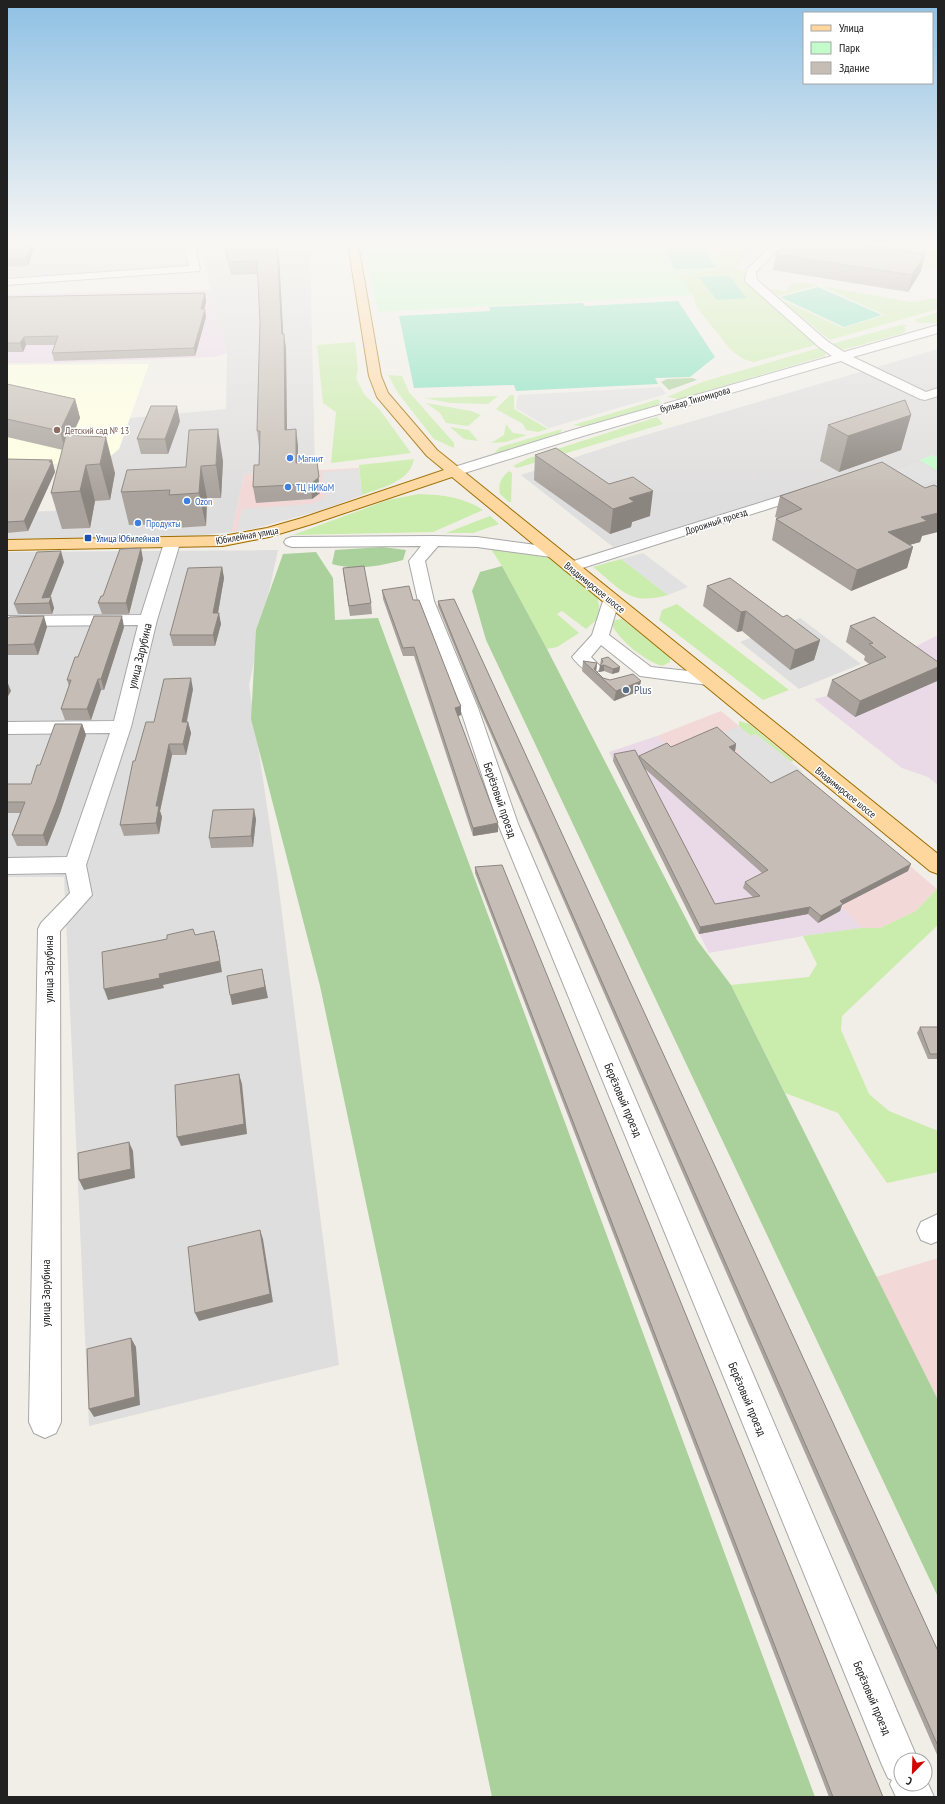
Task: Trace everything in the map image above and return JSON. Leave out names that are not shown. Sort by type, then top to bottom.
[{"type":"main road","name":"Владимирское шоссе","points":[[366,328],[375,376],[382,394],[432,454],[938,866]]},
{"type":"main road","name":"Юбилейная улица","points":[[7,546],[223,541],[269,532],[308,521],[454,472]]},
{"type":"street","points":[[806,328],[842,357],[925,396],[938,392]]},
{"type":"street","name":"бульвар Тихомирова","points":[[454,472],[578,433],[938,329]]},
{"type":"street","name":"Дорожный проезд","points":[[561,559],[822,487]]},
{"type":"street","name":"Берёзовый проезд","points":[[434,541],[417,561],[426,601],[469,708],[508,824],[896,1752]]},
{"type":"street","points":[[292,542],[476,542],[561,559]]},
{"type":"street","name":"улица Зарубина","points":[[45,1422],[49,929],[80,896],[75,865],[122,727],[148,620],[172,543]]},
{"type":"street","points":[[592,668],[581,657],[600,636],[611,601]]},
{"type":"street","points":[[7,621],[148,620]]},
{"type":"street","points":[[600,636],[646,672]]},
{"type":"street","points":[[624,678],[646,672],[708,679]]},
{"type":"street","points":[[7,728],[122,727]]},
{"type":"street","points":[[7,866],[75,865]]},
{"type":"shaded area","points":[[7,328],[221,328],[227,353],[215,357],[50,363],[7,363]]},
{"type":"shaded area","points":[[221,328],[312,328],[315,470],[244,474],[232,532],[174,538],[7,539],[7,512],[55,511],[73,463],[119,449],[130,418],[226,409],[227,353]]},
{"type":"shaded area","points":[[938,349],[938,510],[868,470],[613,547],[521,475],[625,441]]},
{"type":"shaded area","points":[[149,364],[119,449],[105,461],[27,465],[7,464],[7,365]]},
{"type":"shaded area","points":[[661,387],[666,394],[549,428],[516,408],[518,395]]},
{"type":"shaded area","points":[[918,462],[938,473],[938,479],[917,487],[890,472]]},
{"type":"shaded area","points":[[359,468],[362,495],[322,510],[251,529],[232,532],[244,474]]},
{"type":"shaded area","points":[[359,469],[362,495],[322,510],[251,529],[237,531],[242,509],[310,504],[323,499],[322,472]]},
{"type":"shaded area","points":[[278,550],[249,685],[277,874],[339,1365],[89,1426],[64,877],[7,877],[7,552]]},
{"type":"shaded area","points":[[643,553],[688,587],[668,595],[621,559]]},
{"type":"shaded area","points":[[800,618],[861,664],[799,689],[740,642]]},
{"type":"shaded area","points":[[938,635],[938,785],[928,777],[902,768],[814,699],[827,696],[899,655]]},
{"type":"shaded area","points":[[721,711],[751,736],[756,734],[937,889],[916,911],[880,928],[862,928],[847,912],[696,780],[670,748],[657,736]]},
{"type":"shaded area","points":[[739,726],[751,736],[756,734],[803,772],[772,786],[734,755],[740,752],[720,734]]},
{"type":"shaded area","points":[[657,736],[670,748],[696,780],[847,912],[862,928],[803,936],[709,953],[609,752]]},
{"type":"shaded area","points":[[938,1258],[938,1400],[876,1277]]},
{"type":"green space","points":[[402,328],[696,328],[715,357],[690,377],[655,378],[658,384],[516,391],[514,385],[414,388]]},
{"type":"green space","points":[[713,328],[801,328],[819,344],[754,362],[743,359],[731,350]]},
{"type":"green space","points":[[815,328],[871,328],[830,340]]},
{"type":"green space","points":[[889,328],[906,329],[904,333],[842,350],[828,345]]},
{"type":"green space","points":[[355,342],[358,369],[356,378],[364,394],[380,410],[411,453],[331,463],[336,412],[323,403],[317,345]]},
{"type":"green space","points":[[822,347],[826,352],[825,356],[679,399],[667,397],[702,382]]},
{"type":"green space","points":[[388,375],[402,376],[409,392],[454,443],[454,448],[434,439],[398,393]]},
{"type":"green space","points":[[693,378],[697,380],[669,390],[661,382],[667,379]]},
{"type":"green space","points":[[510,395],[514,395],[514,409],[548,429],[538,432],[526,430],[523,424],[496,409]]},
{"type":"green space","points":[[498,396],[488,404],[450,403],[424,398]]},
{"type":"green space","points":[[659,399],[660,403],[657,405],[587,427],[573,425]]},
{"type":"green space","points":[[426,403],[471,411],[481,415],[468,426],[446,423],[440,413]]},
{"type":"green space","points":[[657,417],[663,424],[517,468],[513,466],[529,458]]},
{"type":"green space","points":[[506,424],[513,433],[527,435],[506,442],[491,443],[504,435]]},
{"type":"green space","points":[[450,427],[469,430],[478,441],[464,439]]},
{"type":"green space","points":[[562,429],[560,434],[511,450],[494,453],[500,447]]},
{"type":"green space","points":[[933,455],[938,458],[938,471],[919,460]]},
{"type":"green space","points":[[414,459],[407,473],[394,483],[362,495],[359,465]]},
{"type":"green space","points":[[509,471],[512,473],[511,502],[500,494],[499,490],[501,481]]},
{"type":"green space","points":[[419,494],[460,499],[483,510],[433,532],[293,535],[388,500]]},
{"type":"green space","points":[[490,516],[499,524],[473,533],[446,533]]},
{"type":"green space","points":[[382,547],[406,550],[403,560],[368,567],[350,567],[332,564],[335,550]]},
{"type":"green space","points":[[491,549],[549,558],[597,596],[601,616],[586,629],[562,611],[557,614],[579,633],[557,647],[547,649],[502,566]]},
{"type":"green space","points":[[316,552],[333,578],[335,620],[378,618],[815,1797],[492,1797],[320,986],[251,719],[256,630],[283,554]]},
{"type":"green space","points":[[621,559],[668,595],[655,598],[635,597],[619,589],[593,567]]},
{"type":"green space","points":[[502,566],[547,649],[697,940],[731,985],[938,1400],[938,1597],[486,640],[472,591],[480,572]]},
{"type":"green space","points":[[677,604],[789,690],[763,700],[659,620],[662,610]]},
{"type":"green space","points":[[622,619],[670,657],[670,662],[662,666],[641,655],[627,644],[612,625],[615,620]]},
{"type":"green space","points":[[739,721],[749,724],[794,761],[791,762],[756,734],[751,736],[739,726]]},
{"type":"green space","points":[[937,889],[938,925],[842,1016],[841,1030],[869,1094],[889,1111],[938,1131],[938,1172],[887,1183],[838,1113],[785,1093],[731,985],[809,977],[817,964],[803,936],[861,928],[880,928],[916,911]]},
{"type":"building","points":[[7,328],[200,328],[194,348],[52,353],[58,336],[24,337],[20,343],[7,343]]},
{"type":"building","points":[[260,328],[282,328],[282,334],[284,334],[285,430],[296,429],[296,463],[317,462],[319,477],[311,484],[253,487],[254,465],[259,465],[260,431],[257,431]]},
{"type":"building","points":[[7,384],[75,399],[60,431],[7,419]]},
{"type":"building","points":[[905,400],[911,415],[848,436],[828,425]]},
{"type":"building","points":[[151,406],[177,406],[165,439],[137,439]]},
{"type":"building","points":[[218,429],[216,465],[201,466],[199,493],[169,495],[170,490],[121,492],[127,470],[186,467],[189,430]]},
{"type":"building","points":[[66,435],[106,437],[100,464],[86,465],[80,491],[51,493]]},
{"type":"building","points":[[556,448],[609,484],[633,477],[653,491],[629,498],[634,502],[613,509],[535,455]]},
{"type":"building","points":[[7,459],[52,460],[49,462],[52,462],[24,521],[7,522]]},
{"type":"building","points":[[882,462],[925,488],[934,485],[938,487],[938,513],[921,517],[927,521],[888,532],[913,547],[857,570],[776,519],[802,509],[780,496]]},
{"type":"building","points":[[141,548],[126,603],[98,603],[101,596],[103,596],[120,549]]},
{"type":"building","points":[[61,551],[42,598],[51,597],[49,603],[14,604],[37,552]]},
{"type":"building","points":[[364,566],[371,603],[349,606],[343,568]]},
{"type":"building","points":[[222,567],[213,613],[219,613],[213,635],[170,635],[188,568]]},
{"type":"building","points":[[730,578],[783,617],[787,615],[820,640],[795,650],[746,611],[741,612],[707,586]]},
{"type":"building","points":[[409,586],[413,600],[419,600],[461,706],[455,708],[498,823],[473,828],[414,647],[403,648],[382,590]]},
{"type":"building","points":[[454,599],[938,1651],[938,1746],[479,702],[438,601]]},
{"type":"building","points":[[44,616],[34,644],[7,645],[7,620],[9,617]]},
{"type":"building","points":[[94,616],[122,616],[101,679],[98,679],[87,709],[61,709],[71,680],[67,680],[75,657],[78,657]]},
{"type":"building","points":[[874,617],[938,662],[938,667],[860,701],[832,680],[886,657],[869,644],[873,643],[850,626]]},
{"type":"building","points":[[608,657],[620,667],[613,669],[604,665],[600,666],[603,661],[601,659]]},
{"type":"building","points":[[583,661],[597,663],[594,669],[603,678],[610,680],[633,674],[641,681],[616,691]]},
{"type":"building","points":[[191,678],[182,722],[188,722],[183,744],[169,744],[156,806],[159,806],[156,823],[120,825],[133,761],[135,761],[146,722],[154,722],[164,679]]},
{"type":"building","points":[[55,724],[82,724],[56,802],[43,835],[12,835],[25,802],[7,802],[7,784],[31,784],[37,765],[40,765]]},
{"type":"building","points":[[717,727],[736,744],[729,747],[771,783],[797,770],[911,864],[840,901],[843,904],[821,916],[810,907],[700,927],[614,754],[635,750],[715,904],[760,896],[745,882],[768,870],[639,756],[667,743],[671,747]]},
{"type":"building","points":[[254,809],[251,836],[209,838],[213,810]]},
{"type":"building","points":[[502,865],[883,1797],[833,1797],[475,867]]},
{"type":"building","points":[[193,929],[195,935],[214,931],[220,961],[159,974],[160,978],[104,989],[102,952],[167,939],[167,935]]},
{"type":"building","points":[[262,969],[265,987],[230,995],[227,976]]},
{"type":"building","points":[[920,1027],[938,1027],[938,1054],[930,1054]]},
{"type":"building","points":[[239,1074],[244,1124],[177,1137],[175,1085]]},
{"type":"building","points":[[129,1142],[131,1169],[79,1180],[78,1153]]},
{"type":"building","points":[[260,1230],[270,1294],[195,1313],[188,1247]]},
{"type":"building","points":[[131,1338],[135,1397],[89,1409],[87,1349]]},
{"type":"place","name":"Детский сад № 13","points":[[57,430]]},
{"type":"place","name":"Магнит","points":[[290,458]]},
{"type":"place","name":"ТЦ НИКоМ","points":[[288,487]]},
{"type":"place","name":"Ozon","points":[[187,501]]},
{"type":"place","name":"Продукты","points":[[138,523]]},
{"type":"place","name":"Улица Юбилейная","points":[[88,538]]},
{"type":"place","name":"Plus","points":[[626,690]]}]
